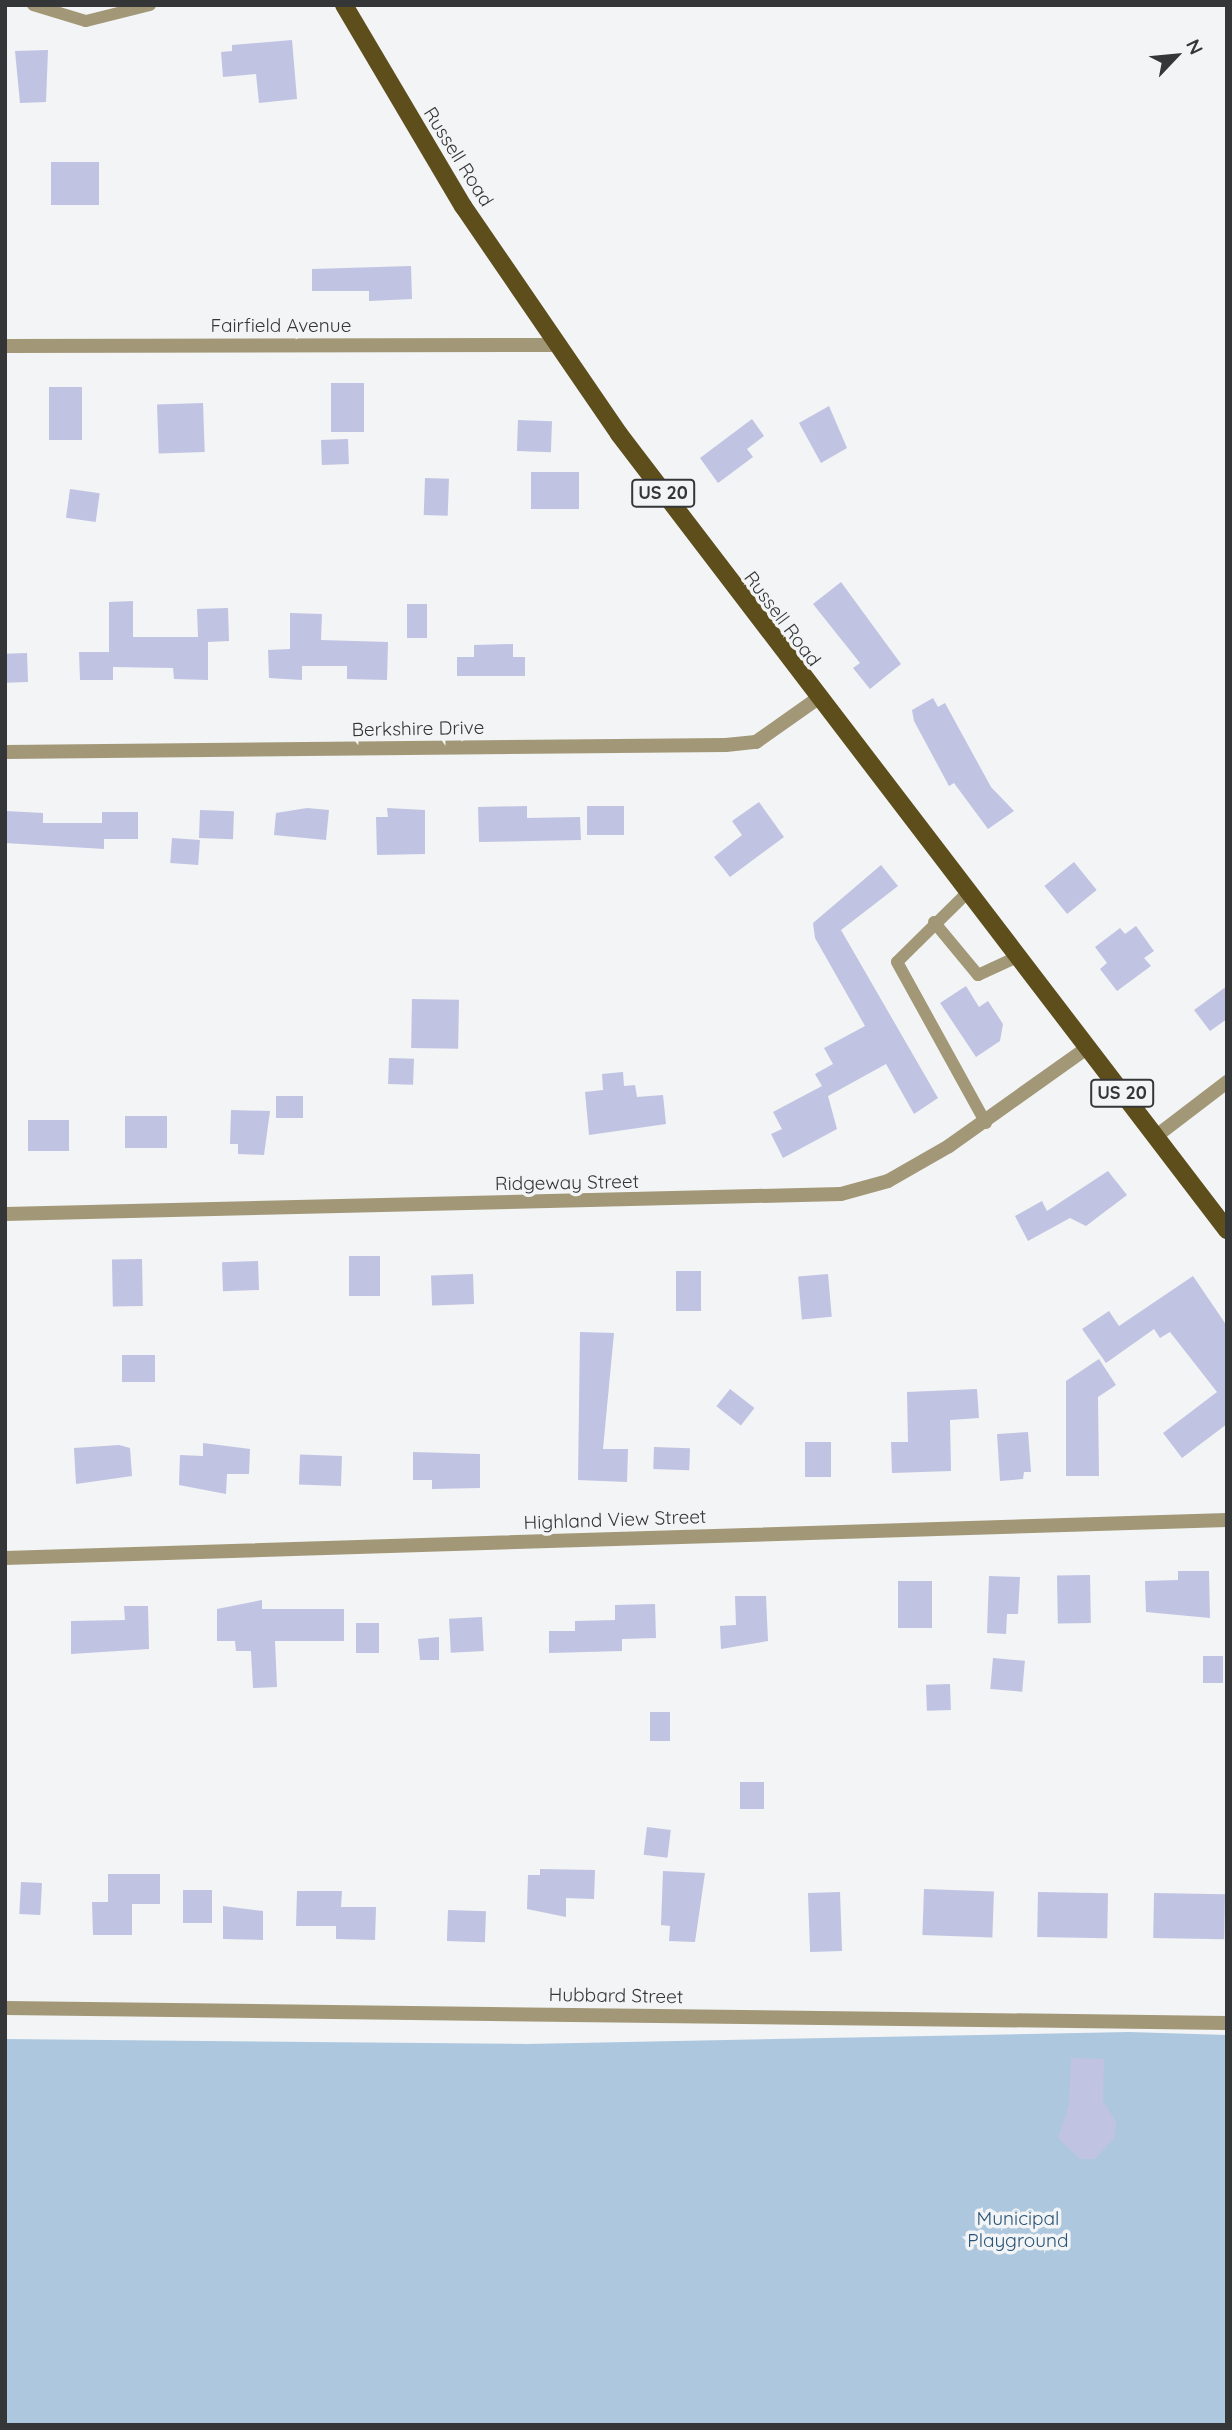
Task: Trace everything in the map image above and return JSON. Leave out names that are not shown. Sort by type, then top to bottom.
[{"type":"main road","name":"Russell Road","points":[[344,5],[463,206],[556,345],[817,699],[1227,1230]]},
{"type":"street","name":"Fairfield Avenue","points":[[5,346],[556,345]]},
{"type":"street","name":"Berkshire Drive","points":[[5,752],[726,746],[756,741],[817,699]]},
{"type":"street","name":"Ridgeway Street","points":[[5,1214],[812,1197],[888,1181],[986,1122],[1087,1048]]},
{"type":"street","points":[[1154,1137],[1227,1082]]},
{"type":"street","name":"Highland View Street","points":[[5,1558],[1227,1520]]},
{"type":"street","name":"Hubbard Street","points":[[5,2008],[1227,2023]]},
{"type":"lane","points":[[33,5],[86,21],[150,5]]},
{"type":"lane","points":[[967,893],[934,922],[897,961],[986,1122]]},
{"type":"lane","points":[[934,922],[978,975],[1017,957]]},
{"type":"green space","name":"Municipal Playground","points":[[1129,2032],[1227,2035],[1227,2425],[5,2425],[5,2039],[527,2044]]},
{"type":"building","points":[[292,40],[297,99],[259,103],[256,74],[223,77],[221,52],[232,51],[232,45]]},
{"type":"building","points":[[48,50],[46,102],[20,103],[15,51]]},
{"type":"building","points":[[51,162],[99,162],[99,205],[51,205]]},
{"type":"building","points":[[411,266],[412,299],[369,301],[369,291],[312,291],[312,269]]},
{"type":"building","points":[[331,383],[364,383],[364,432],[331,432]]},
{"type":"building","points":[[49,387],[82,387],[82,440],[49,440]]},
{"type":"building","points":[[203,403],[205,452],[159,454],[157,405]]},
{"type":"building","points":[[829,406],[847,448],[821,463],[799,423]]},
{"type":"building","points":[[752,419],[764,436],[747,449],[753,457],[718,483],[700,458]]},
{"type":"building","points":[[518,420],[552,421],[551,452],[517,451]]},
{"type":"building","points":[[348,439],[349,464],[322,465],[321,440]]},
{"type":"building","points":[[531,472],[579,472],[579,509],[531,509]]},
{"type":"building","points":[[425,478],[449,479],[448,516],[424,515]]},
{"type":"building","points":[[70,489],[100,493],[96,522],[66,518]]},
{"type":"building","points":[[841,582],[901,664],[870,689],[853,668],[860,663],[813,604]]},
{"type":"building","points":[[133,601],[133,637],[198,637],[197,609],[228,608],[229,641],[208,642],[208,680],[174,679],[173,668],[113,667],[113,680],[80,680],[79,652],[109,652],[109,602]]},
{"type":"building","points":[[407,604],[427,604],[427,638],[407,638]]},
{"type":"building","points":[[290,613],[322,614],[321,640],[388,642],[387,680],[347,679],[347,666],[302,666],[302,680],[269,678],[268,650],[290,649]]},
{"type":"building","points":[[513,644],[513,657],[525,657],[525,676],[457,676],[457,657],[474,657],[474,645]]},
{"type":"building","points":[[27,653],[28,682],[6,683],[5,654]]},
{"type":"building","points":[[933,698],[938,707],[945,703],[991,787],[1014,811],[988,829],[954,783],[949,786],[914,721],[912,710]]},
{"type":"building","points":[[759,802],[784,837],[730,877],[714,857],[742,835],[732,821]]},
{"type":"building","points":[[527,806],[527,818],[580,817],[581,840],[479,842],[478,807]]},
{"type":"building","points":[[587,806],[624,806],[624,835],[587,835]]},
{"type":"building","points":[[307,808],[329,810],[326,840],[274,835],[276,813]]},
{"type":"building","points":[[387,808],[425,810],[425,854],[377,855],[376,817],[388,817]]},
{"type":"building","points":[[200,810],[234,811],[233,839],[199,838]]},
{"type":"building","points":[[6,811],[43,813],[43,823],[102,823],[102,812],[138,812],[138,839],[104,839],[104,849],[5,843]]},
{"type":"building","points":[[172,838],[200,840],[198,865],[170,863]]},
{"type":"building","points":[[1074,862],[1097,890],[1067,914],[1044,886]]},
{"type":"building","points":[[881,865],[898,886],[841,930],[938,1098],[914,1114],[886,1064],[828,1096],[837,1129],[783,1158],[771,1134],[782,1129],[773,1112],[822,1086],[815,1074],[833,1064],[824,1048],[865,1026],[815,938],[813,923]]},
{"type":"building","points":[[1136,926],[1154,951],[1144,958],[1151,966],[1117,991],[1100,969],[1107,963],[1095,947],[1120,928],[1125,934]]},
{"type":"building","points":[[966,986],[979,1007],[988,1001],[1003,1024],[1000,1041],[976,1057],[940,1003]]},
{"type":"building","points":[[1227,986],[1227,1019],[1210,1031],[1194,1010]]},
{"type":"building","points":[[412,999],[459,1000],[458,1049],[411,1048]]},
{"type":"building","points":[[389,1058],[414,1059],[413,1085],[388,1084]]},
{"type":"building","points":[[623,1072],[624,1086],[635,1085],[637,1097],[663,1095],[666,1124],[589,1135],[585,1092],[603,1090],[602,1074]]},
{"type":"building","points":[[276,1096],[303,1096],[303,1118],[276,1118]]},
{"type":"building","points":[[231,1110],[270,1111],[264,1155],[238,1154],[238,1144],[230,1144]]},
{"type":"building","points":[[125,1116],[167,1116],[167,1148],[125,1148]]},
{"type":"building","points":[[28,1120],[69,1120],[69,1151],[28,1151]]},
{"type":"building","points":[[1108,1171],[1127,1195],[1086,1226],[1070,1218],[1028,1241],[1015,1216],[1042,1201],[1047,1211]]},
{"type":"building","points":[[349,1256],[380,1256],[380,1296],[349,1296]]},
{"type":"building","points":[[142,1259],[143,1306],[113,1307],[112,1260]]},
{"type":"building","points":[[258,1261],[259,1290],[223,1291],[222,1262]]},
{"type":"building","points":[[676,1271],[701,1271],[701,1311],[676,1311]]},
{"type":"building","points":[[473,1274],[474,1304],[432,1305],[431,1275]]},
{"type":"building","points":[[828,1274],[832,1317],[802,1319],[798,1277]]},
{"type":"building","points":[[1193,1276],[1227,1326],[1227,1424],[1182,1458],[1163,1433],[1217,1392],[1170,1332],[1160,1338],[1154,1329],[1106,1363],[1082,1329],[1109,1311],[1119,1326]]},
{"type":"building","points":[[580,1332],[614,1333],[603,1449],[628,1449],[627,1482],[578,1480]]},
{"type":"building","points":[[122,1355],[155,1355],[155,1382],[122,1382]]},
{"type":"building","points":[[1099,1359],[1116,1385],[1098,1397],[1099,1476],[1066,1476],[1066,1381]]},
{"type":"building","points":[[730,1389],[754,1408],[741,1425],[716,1406]]},
{"type":"building","points":[[977,1389],[979,1418],[950,1420],[951,1471],[892,1473],[891,1442],[908,1442],[907,1392]]},
{"type":"building","points":[[1028,1432],[1031,1472],[1024,1472],[1023,1479],[1000,1481],[997,1434]]},
{"type":"building","points":[[805,1442],[831,1442],[831,1477],[805,1477]]},
{"type":"building","points":[[203,1443],[250,1449],[249,1474],[227,1474],[226,1494],[179,1485],[180,1455],[203,1456]]},
{"type":"building","points":[[119,1445],[130,1448],[132,1476],[76,1484],[74,1448]]},
{"type":"building","points":[[654,1447],[690,1448],[689,1470],[653,1469]]},
{"type":"building","points":[[413,1452],[480,1454],[480,1488],[432,1489],[432,1480],[413,1480]]},
{"type":"building","points":[[300,1455],[342,1456],[341,1486],[299,1485]]},
{"type":"building","points":[[1178,1571],[1209,1571],[1210,1618],[1146,1612],[1145,1581],[1178,1580]]},
{"type":"building","points":[[1090,1575],[1091,1623],[1058,1624],[1057,1576]]},
{"type":"building","points":[[989,1576],[1020,1577],[1018,1614],[1007,1614],[1006,1634],[987,1633]]},
{"type":"building","points":[[898,1581],[932,1581],[932,1628],[898,1628]]},
{"type":"building","points":[[735,1596],[766,1596],[768,1641],[721,1649],[720,1626],[736,1625]]},
{"type":"building","points":[[262,1600],[262,1609],[344,1609],[344,1641],[275,1641],[277,1687],[253,1688],[251,1651],[236,1651],[235,1641],[217,1641],[217,1609]]},
{"type":"building","points":[[655,1604],[656,1638],[622,1639],[622,1651],[549,1653],[549,1631],[575,1631],[575,1621],[615,1620],[615,1605]]},
{"type":"building","points":[[124,1606],[148,1606],[149,1649],[71,1654],[71,1621],[125,1620]]},
{"type":"building","points":[[482,1617],[484,1651],[451,1653],[449,1619]]},
{"type":"building","points":[[356,1623],[379,1623],[379,1653],[356,1653]]},
{"type":"building","points":[[439,1637],[439,1660],[420,1660],[418,1639]]},
{"type":"building","points":[[1203,1656],[1223,1656],[1223,1683],[1203,1683]]},
{"type":"building","points":[[993,1658],[1025,1661],[1022,1692],[990,1689]]},
{"type":"building","points":[[950,1684],[951,1710],[927,1711],[926,1685]]},
{"type":"building","points":[[650,1712],[670,1712],[670,1741],[650,1741]]},
{"type":"building","points":[[740,1782],[764,1782],[764,1809],[740,1809]]},
{"type":"building","points":[[647,1827],[671,1830],[667,1858],[644,1855]]},
{"type":"building","points":[[540,1869],[595,1870],[594,1899],[566,1898],[566,1917],[527,1909],[528,1875],[540,1875]]},
{"type":"building","points":[[663,1871],[705,1873],[695,1942],[669,1941],[670,1926],[661,1925]]},
{"type":"building","points":[[108,1874],[160,1874],[160,1904],[132,1904],[132,1935],[93,1935],[92,1902],[108,1902]]},
{"type":"building","points":[[21,1882],[42,1883],[40,1915],[19,1914]]},
{"type":"building","points":[[924,1889],[994,1891],[992,1937],[922,1935]]},
{"type":"building","points":[[183,1890],[212,1890],[212,1923],[183,1923]]},
{"type":"building","points":[[297,1891],[342,1891],[341,1907],[376,1907],[375,1940],[336,1939],[336,1926],[296,1926]]},
{"type":"building","points":[[840,1892],[842,1951],[810,1952],[808,1893]]},
{"type":"building","points":[[1038,1892],[1108,1893],[1107,1938],[1037,1937]]},
{"type":"building","points":[[1154,1893],[1225,1894],[1224,1939],[1153,1938]]},
{"type":"building","points":[[223,1906],[263,1911],[263,1940],[223,1939]]},
{"type":"building","points":[[448,1910],[486,1911],[485,1942],[447,1941]]},
{"type":"building","points":[[1071,2058],[1104,2059],[1103,2101],[1116,2122],[1115,2137],[1095,2159],[1080,2159],[1058,2138],[1069,2105]]}]
